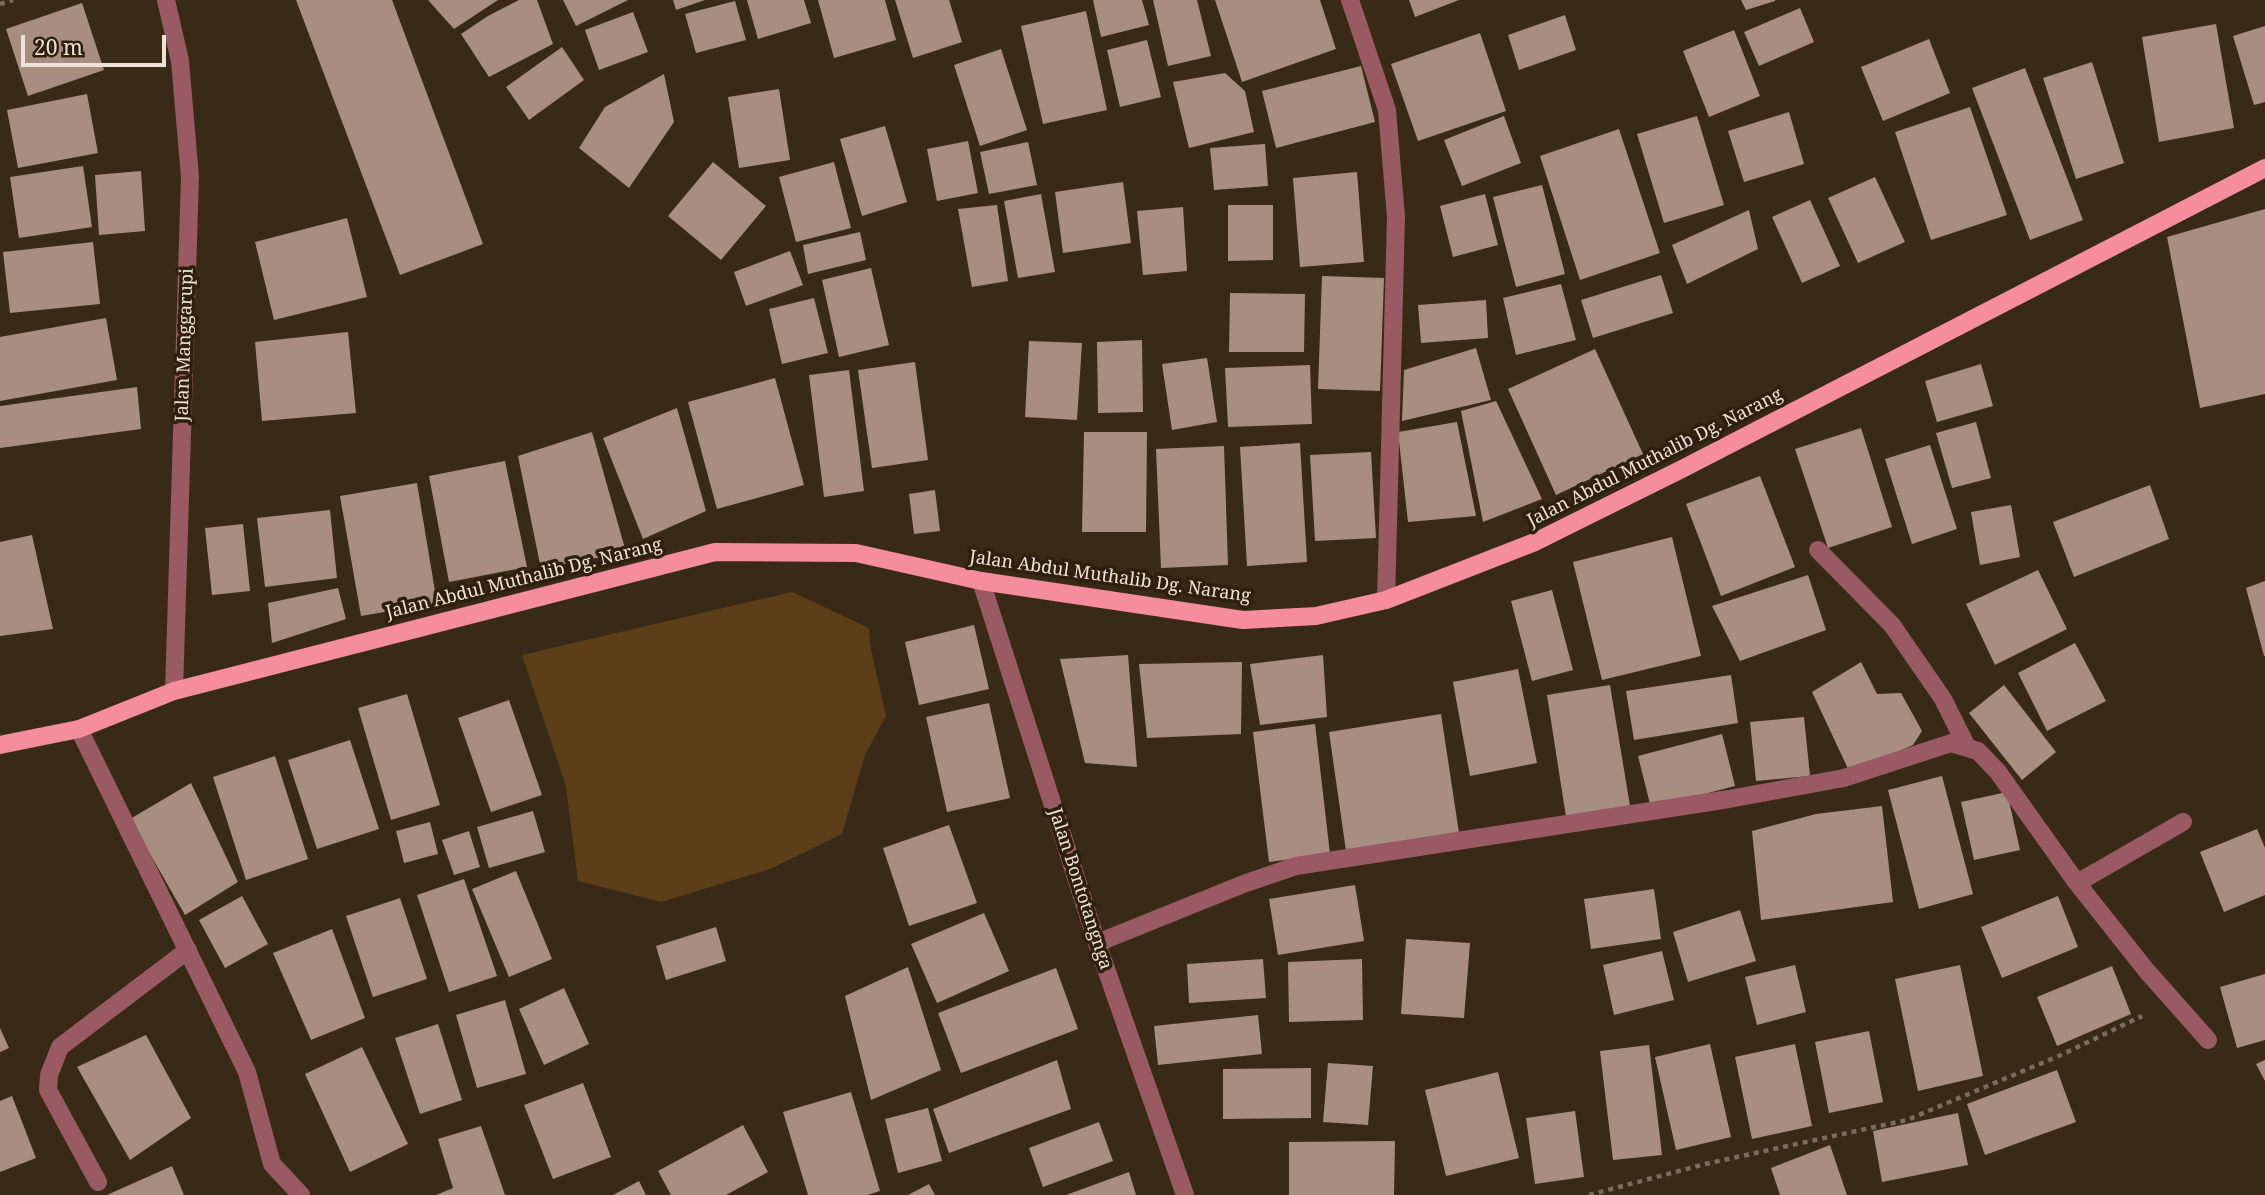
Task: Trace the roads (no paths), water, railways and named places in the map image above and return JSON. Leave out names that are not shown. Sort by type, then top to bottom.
[{"type":"main road","name":"Jalan Abdul Muthalib Dg. Narang","points":[[0,745],[79,729],[174,691],[715,551],[856,553],[981,581],[1243,620],[1316,616],[1386,600],[1535,542],[1682,470],[2265,168]]},
{"type":"street","name":"Jalan Manggarupi","points":[[166,0],[180,61],[190,177],[174,691]]},
{"type":"street","points":[[1350,0],[1387,110],[1396,216],[1386,600]]},
{"type":"street","points":[[1818,550],[1892,625],[1937,689],[1967,747]]},
{"type":"street","name":"Jalan Bontotangnga","points":[[981,581],[1097,943],[1185,1195]]},
{"type":"street","points":[[79,729],[247,1072],[272,1164],[301,1195]]},
{"type":"street","points":[[1097,943],[1246,883],[1296,866],[1729,799],[1844,778],[1951,743],[1978,751],[1998,772],[2077,883],[2146,970],[2208,1040]]},
{"type":"street","points":[[2077,883],[2183,822]]},
{"type":"street","points":[[97,1182],[48,1090],[49,1075],[60,1048],[188,950]]}]
